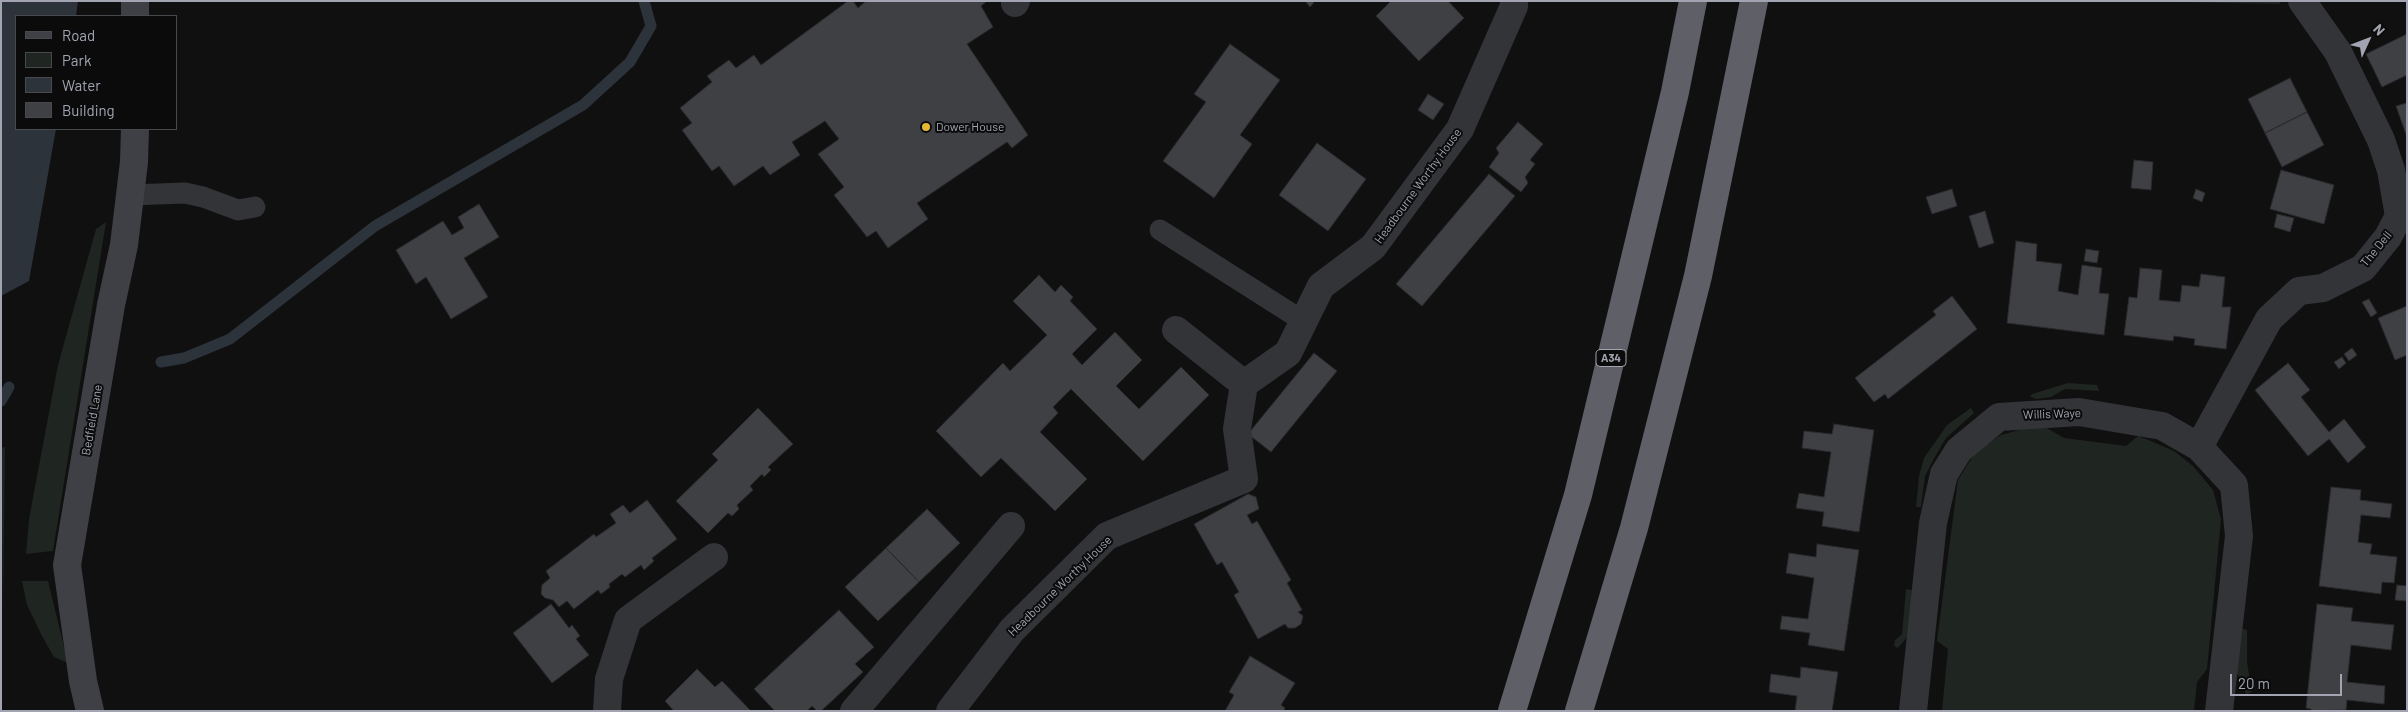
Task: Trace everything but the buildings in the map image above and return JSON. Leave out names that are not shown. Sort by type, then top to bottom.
[{"type":"highway","name":"A34","points":[[1512,711],[1578,495],[1673,102],[1693,1]]},
{"type":"highway","points":[[1579,711],[1634,528],[1698,276],[1754,1]]},
{"type":"street","points":[[135,1],[135,15]]},
{"type":"street","name":"Headbourne Worthy House","points":[[952,710],[1012,630],[1107,536],[1244,480],[1237,429],[1244,384],[1288,353],[1321,286],[1374,247],[1460,128],[1514,6],[1514,1]]},
{"type":"street","name":"The Dell","points":[[2199,447],[2269,319],[2298,291],[2322,288],[2363,268],[2388,237],[2399,216],[2391,170],[2381,140],[2338,52],[2302,1]]},
{"type":"street","name":"Bedfield Lane","points":[[90,711],[83,680],[67,565],[124,245],[134,162],[135,130]]},
{"type":"street","points":[[1176,330],[1244,384]]},
{"type":"street","name":"Willis Waye","points":[[1914,711],[1933,522],[1944,474],[1959,450],[1999,417],[2079,412],[2162,426],[2199,447],[2234,485],[2239,536],[2219,711]]},
{"type":"street","points":[[854,711],[1011,526]]},
{"type":"street","points":[[607,711],[609,679],[628,620],[714,557]]},
{"type":"lane","points":[[130,195],[185,193],[203,197],[238,210],[255,207]]},
{"type":"lane","points":[[1160,230],[1303,321]]},
{"type":"green space","points":[[2124,1],[2279,1],[2281,4]]},
{"type":"green space","points":[[106,222],[53,551],[26,554],[29,519],[58,365],[96,229]]},
{"type":"green space","points":[[2068,383],[2097,385],[2099,391],[2065,389],[2051,397],[2037,399],[2030,397],[2032,394]]},
{"type":"green space","points":[[1971,408],[1974,413],[1946,438],[1936,455],[1925,476],[1921,507],[1916,507],[1919,476],[1924,458],[1947,425]]},
{"type":"green space","points":[[2045,427],[2064,438],[2126,446],[2138,436],[2174,451],[2193,466],[2213,490],[2221,519],[2207,669],[2197,682],[2194,711],[1942,711],[1948,649],[1937,641],[1958,480],[1976,451],[2001,435],[2023,429]]},
{"type":"green space","points":[[5,447],[3,610],[1,448]]},
{"type":"green space","points":[[22,581],[48,581],[68,663],[54,657],[42,636],[27,605]]},
{"type":"green space","points":[[1906,589],[1912,590],[1909,635],[1898,648],[1894,646],[1895,640],[1902,634]]},
{"type":"green space","points":[[2241,628],[2247,630],[2247,662],[2252,692],[2246,694],[2236,670]]},
{"type":"water","points":[[1,1],[78,1],[76,15],[15,15],[15,130],[56,130],[29,281],[1,296]]},
{"type":"waterway","points":[[161,362],[184,358],[230,339],[375,226],[583,105],[630,62],[651,26],[644,1]]},
{"type":"waterway","points":[[1,401],[9,387]]},
{"type":"place","name":"Dower House","points":[[926,127]]}]
